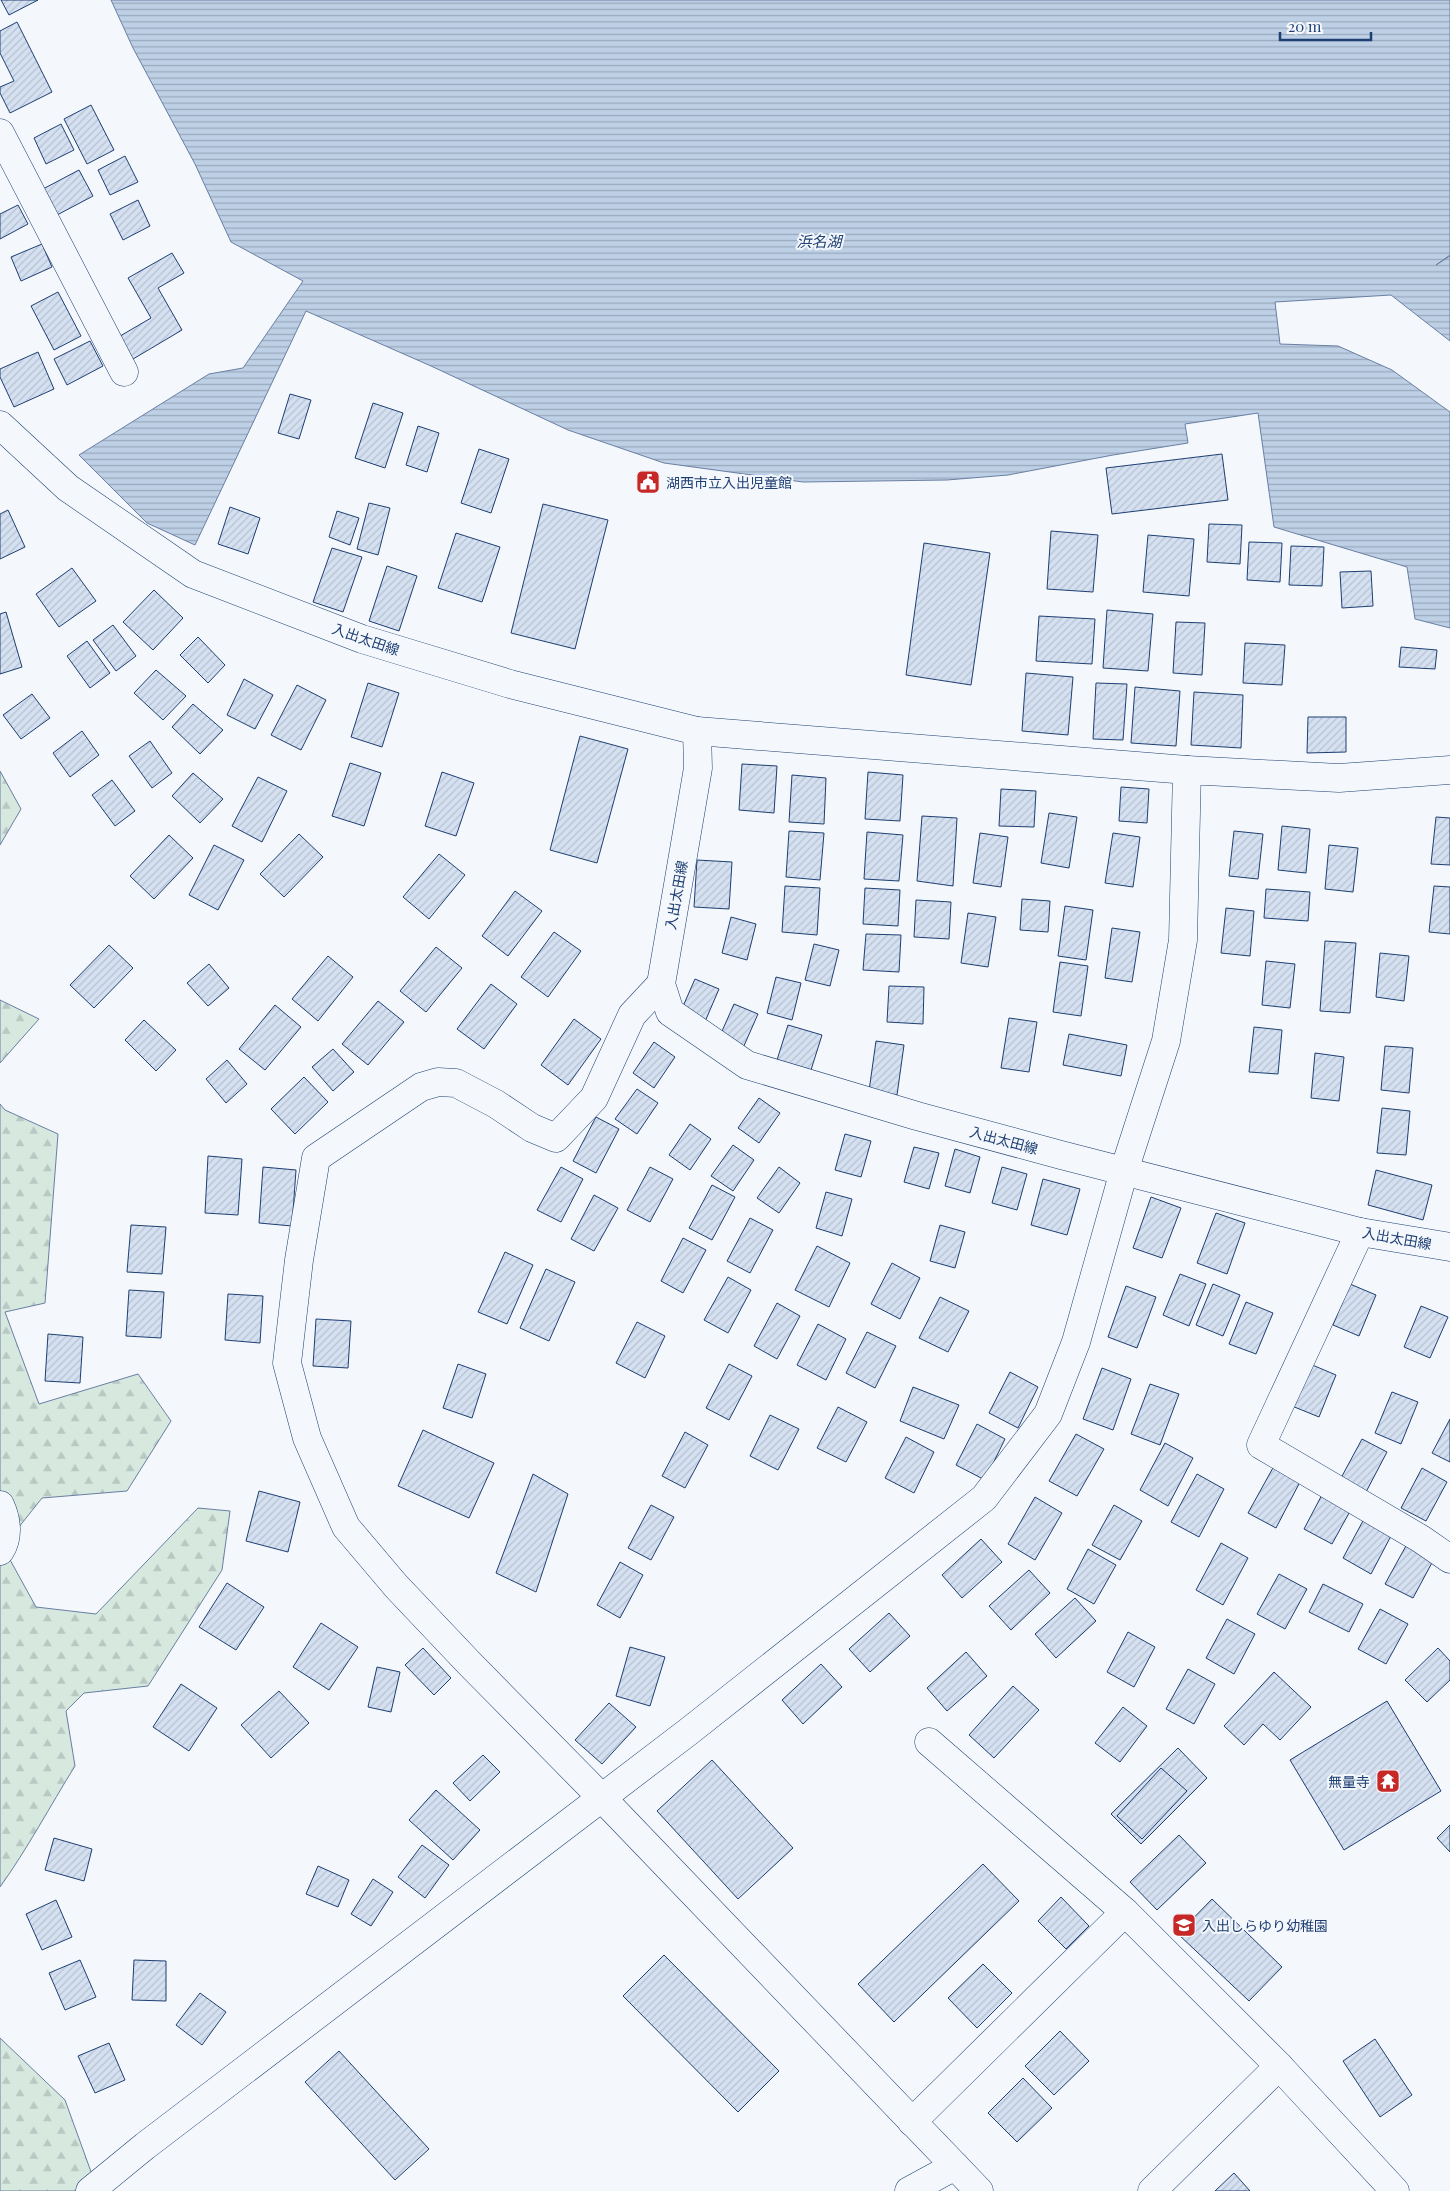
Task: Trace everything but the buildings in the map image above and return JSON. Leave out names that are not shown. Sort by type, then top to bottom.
[{"type":"street","points":[[2,143],[124,372]]},
{"type":"street","name":"入出太田線","points":[[0,425],[68,488],[193,574],[362,639],[510,684],[697,731],[698,768],[661,984],[670,1012],[747,1065],[917,1116],[1124,1171],[1360,1232],[1450,1247]]},
{"type":"street","points":[[697,731],[1187,770],[1340,778],[1450,770]]},
{"type":"street","points":[[90,2191],[145,2146],[688,1732],[984,1498],[1048,1414],[1076,1342],[1124,1171],[1166,1041],[1183,940],[1187,770]]},
{"type":"street","points":[[661,984],[632,1015],[594,1098],[556,1138],[532,1128],[496,1104],[456,1083],[438,1082],[421,1087],[316,1158],[299,1260],[286,1363],[307,1438],[346,1527],[396,1586],[469,1663],[601,1797],[980,2191]]},
{"type":"street","points":[[1360,1232],[1260,1445],[1421,1539],[1450,1559]]},
{"type":"street","points":[[0,1505],[5,1515],[7,1532],[0,1551]]},
{"type":"street","points":[[929,1742],[1125,1912],[1279,2066],[1395,2191]]},
{"type":"street","points":[[912,2122],[1125,1912]]},
{"type":"street","points":[[1152,2191],[1279,2066]]},
{"type":"street","points":[[909,2191],[955,2166]]},
{"type":"green space","points":[[0,771],[21,809],[0,845]]},
{"type":"green space","points":[[0,1000],[39,1019],[0,1063]]},
{"type":"green space","points":[[0,1104],[5,1110],[58,1134],[45,1303],[5,1312],[39,1404],[138,1374],[171,1421],[127,1491],[42,1498],[3,1547],[36,1607],[96,1614],[198,1508],[230,1511],[222,1570],[148,1686],[84,1693],[66,1711],[75,1766],[0,1887]]},
{"type":"green space","points":[[0,2038],[65,2100],[98,2191],[0,2191]]},
{"type":"water","name":"浜名湖","points":[[111,0],[1450,0],[1450,255],[1436,265],[1450,256],[1450,341],[1391,295],[1275,302],[1280,344],[1338,346],[1392,370],[1450,412],[1450,628],[1415,619],[1407,567],[1274,527],[1258,413],[1185,424],[1188,443],[1008,475],[947,480],[803,482],[664,463],[568,430],[431,366],[306,311],[195,545],[147,523],[79,455],[209,374],[243,368],[303,281],[231,242],[195,164],[133,48]]},
{"type":"place","name":"湖西市立入出児童館","points":[[648,482]]},
{"type":"place","name":"無量寺","points":[[1388,1781]]},
{"type":"place","name":"入出しらゆり幼稚園","points":[[1184,1925]]}]
